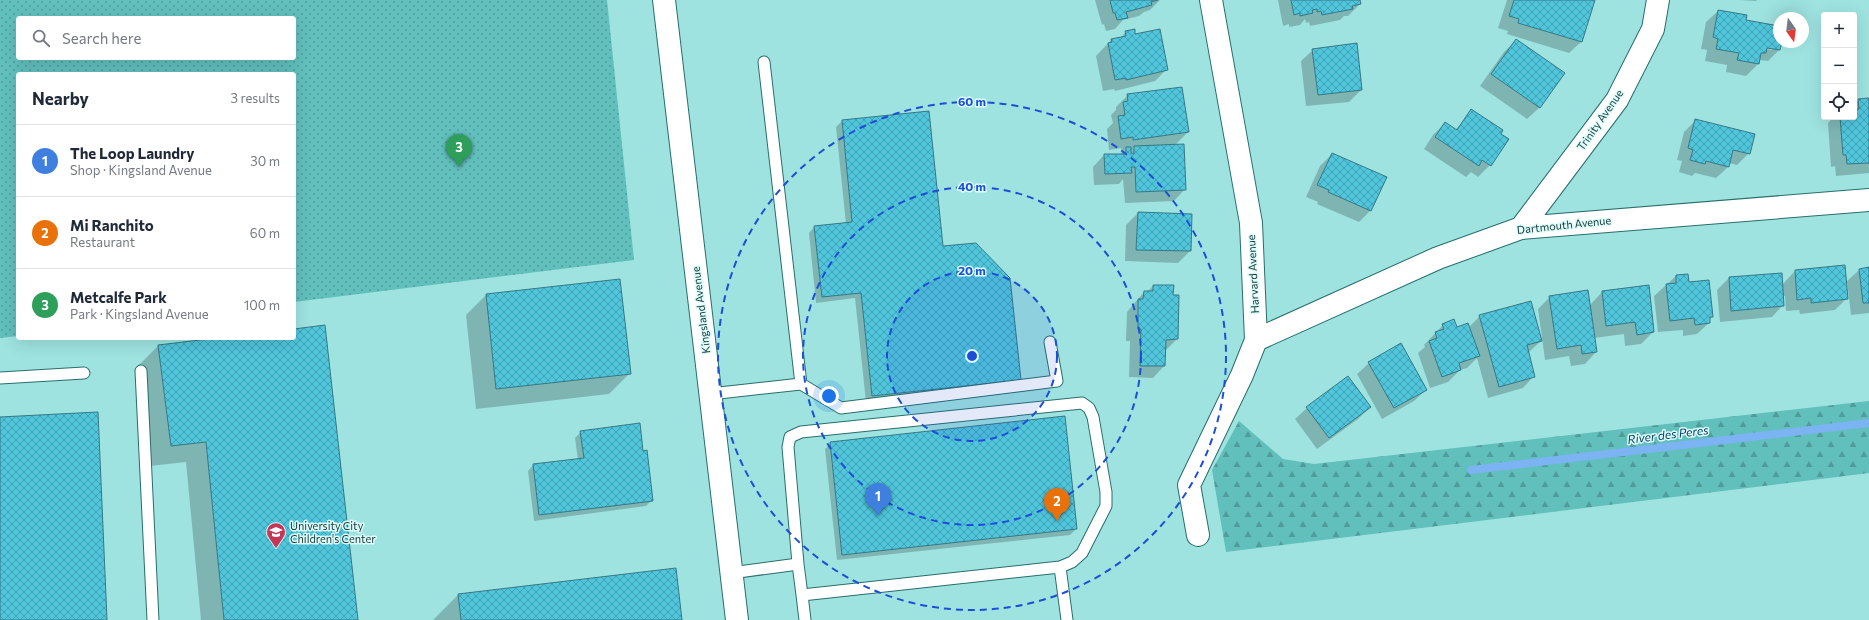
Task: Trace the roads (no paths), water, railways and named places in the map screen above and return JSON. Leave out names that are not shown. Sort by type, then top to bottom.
[{"type":"street","name":"Kingsland Avenue","points":[[664,0],[737,620]]},
{"type":"street","name":"Harvard Avenue","points":[[1198,535],[1189,485],[1242,375],[1256,340],[1251,223],[1211,0]]},
{"type":"street","name":"Trinity Avenue","points":[[1521,228],[1617,100],[1653,28],[1658,0]]},
{"type":"street","name":"Dartmouth Avenue","points":[[1256,340],[1438,258],[1521,228],[1869,200]]},
{"type":"street","points":[[732,581],[743,620]]},
{"type":"lane","points":[[764,62],[801,384]]},
{"type":"lane","points":[[710,394],[801,384],[841,408],[1057,381],[1050,342]]},
{"type":"lane","points":[[141,371],[152,620]]},
{"type":"lane","points":[[0,378],[84,373]]},
{"type":"lane","points":[[802,595],[1060,567],[1072,562],[1082,553],[1102,517],[1106,506],[1106,492],[1093,417],[1089,408],[1082,403],[801,432],[790,437],[788,447],[798,564],[805,620]]},
{"type":"lane","points":[[732,581],[798,564]]},
{"type":"lane","points":[[1060,567],[1067,620]]},
{"type":"waterway","name":"River des Peres","points":[[1471,470],[1869,423]]},
{"type":"place","name":"Metcalfe Park","points":[[459,167]]},
{"type":"place","name":"The Loop Laundry","points":[[878,516]]},
{"type":"place","name":"Mi Ranchito","points":[[1057,521]]},
{"type":"place","name":"University City Children's Center","points":[[276,549]]}]
